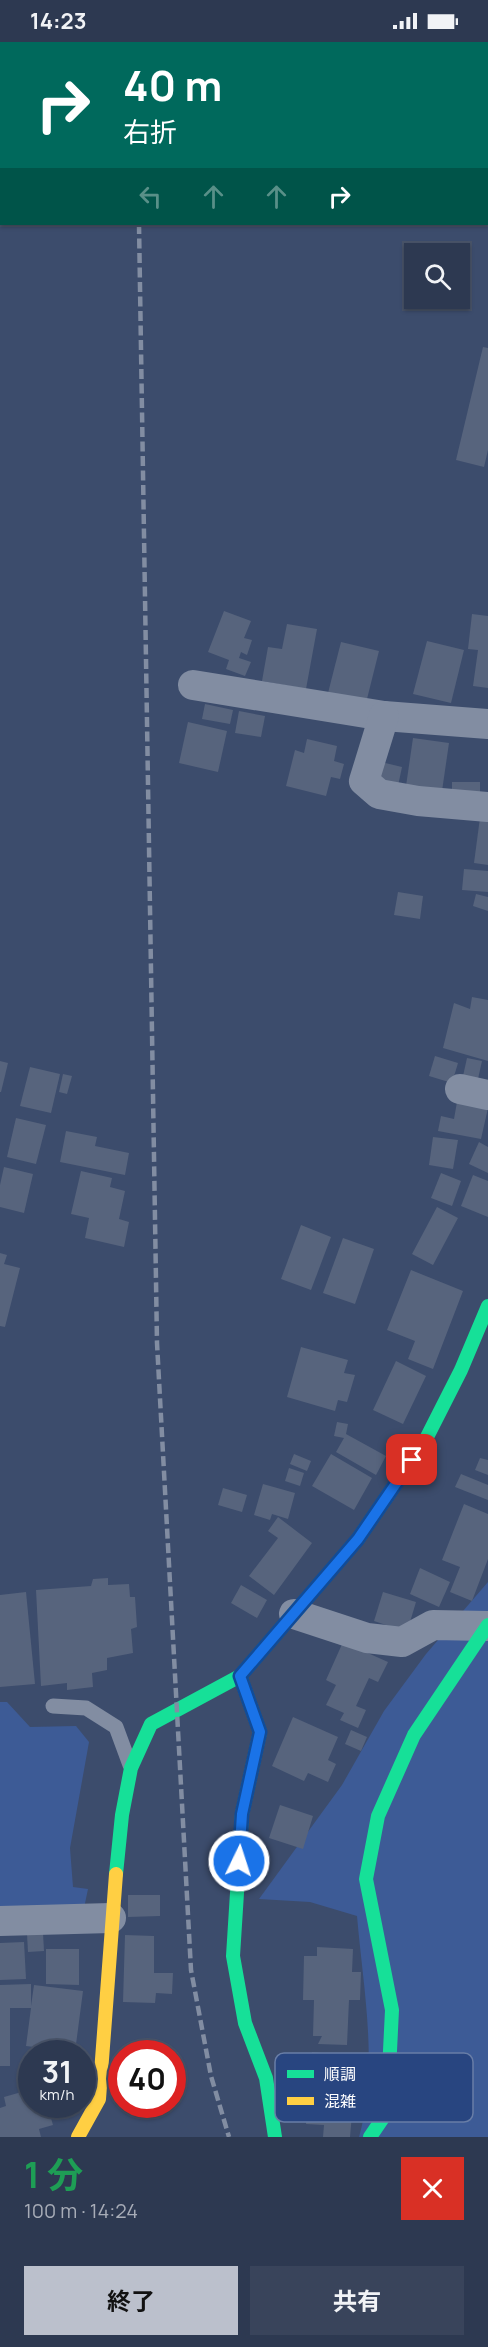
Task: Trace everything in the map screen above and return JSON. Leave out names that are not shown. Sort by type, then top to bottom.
[{"type":"street","points":[[193,685],[384,716],[488,724]]},
{"type":"street","points":[[384,716],[364,781],[380,794],[418,801],[488,807]]},
{"type":"street","points":[[78,2137],[99,2099],[111,1917],[122,1815],[131,1768],[151,1724],[240,1676],[358,1539],[425,1441],[461,1370],[488,1306]]},
{"type":"street","points":[[294,1614],[367,1638],[402,1642],[433,1625],[488,1626]]},
{"type":"street","points":[[390,2053],[392,2010],[366,1879],[378,1816],[414,1735],[488,1626]]},
{"type":"street","points":[[240,1676],[260,1732],[242,1814],[233,1956],[245,2023],[266,2078],[275,2137]]},
{"type":"street","points":[[0,1921],[111,1917]]},
{"type":"street","points":[[370,2137],[380,2122]]},
{"type":"lane","points":[[53,1706],[86,1708],[116,1728],[131,1768]]},
{"type":"shaded area","points":[[488,1582],[488,2137],[359,2137],[362,2122],[473,2122],[473,2053],[369,2053],[357,1916],[310,1902],[259,1899],[342,1785],[384,1711],[426,1654]]},
{"type":"shaded area","points":[[0,1702],[7,1702],[30,1727],[76,1726],[89,1742],[70,1848],[73,1887],[88,1889],[84,1908],[0,1907]]},
{"type":"building","points":[[483,347],[488,348],[488,450],[484,467],[456,460]]},
{"type":"building","points":[[224,611],[251,621],[244,638],[252,640],[247,655],[241,652],[239,658],[251,662],[245,676],[226,669],[229,660],[208,652]]},
{"type":"building","points":[[472,614],[488,616],[488,688],[473,686],[478,650],[468,649]]},
{"type":"building","points":[[287,624],[317,629],[306,689],[262,681],[268,647],[282,649]]},
{"type":"building","points":[[427,641],[464,650],[451,703],[413,694]]},
{"type":"building","points":[[341,642],[379,651],[365,707],[327,697]]},
{"type":"building","points":[[205,704],[233,710],[230,724],[202,719]]},
{"type":"building","points":[[239,711],[265,716],[261,737],[235,733]]},
{"type":"building","points":[[188,722],[227,731],[218,772],[179,763]]},
{"type":"building","points":[[413,738],[449,743],[442,791],[406,786]]},
{"type":"building","points":[[307,739],[337,746],[334,761],[344,764],[340,779],[331,777],[326,796],[286,786],[295,750],[304,753]]},
{"type":"building","points":[[377,761],[402,767],[398,786],[373,780]]},
{"type":"building","points":[[452,782],[480,782],[480,796],[452,796]]},
{"type":"building","points":[[481,810],[488,811],[488,865],[474,863]]},
{"type":"building","points":[[464,869],[488,871],[488,892],[462,890]]},
{"type":"building","points":[[398,892],[423,896],[420,919],[394,915]]},
{"type":"building","points":[[476,894],[488,897],[488,911],[473,906]]},
{"type":"building","points":[[472,997],[488,1000],[488,1061],[443,1048],[454,1003],[470,1009]]},
{"type":"building","points":[[435,1056],[458,1063],[452,1083],[429,1076]]},
{"type":"building","points":[[467,1058],[482,1061],[478,1079],[463,1076]]},
{"type":"building","points":[[0,1061],[8,1063],[1,1092],[0,1092]]},
{"type":"building","points":[[30,1067],[60,1074],[51,1113],[20,1106]]},
{"type":"building","points":[[63,1074],[72,1076],[67,1094],[59,1092]]},
{"type":"building","points":[[457,1102],[488,1108],[481,1139],[438,1131],[441,1116],[454,1119]]},
{"type":"building","points":[[16,1118],[46,1125],[36,1164],[7,1157]]},
{"type":"building","points":[[66,1131],[97,1137],[95,1146],[129,1153],[125,1175],[60,1162]]},
{"type":"building","points":[[433,1137],[458,1140],[453,1169],[429,1165]]},
{"type":"building","points":[[479,1142],[488,1147],[488,1173],[469,1164]]},
{"type":"building","points":[[4,1167],[33,1174],[24,1213],[0,1207],[0,1185]]},
{"type":"building","points":[[81,1171],[112,1178],[110,1187],[125,1191],[119,1219],[129,1222],[124,1247],[85,1238],[89,1218],[71,1214]]},
{"type":"building","points":[[441,1173],[461,1181],[452,1206],[431,1198]]},
{"type":"building","points":[[473,1175],[488,1181],[488,1217],[461,1206]]},
{"type":"building","points":[[437,1207],[458,1218],[433,1265],[412,1254]]},
{"type":"building","points":[[301,1225],[331,1237],[311,1290],[281,1279]]},
{"type":"building","points":[[343,1238],[374,1249],[355,1304],[323,1293]]},
{"type":"building","points":[[0,1253],[7,1255],[4,1264],[20,1268],[5,1327],[0,1326]]},
{"type":"building","points":[[411,1270],[463,1291],[433,1369],[408,1359],[415,1341],[387,1330]]},
{"type":"building","points":[[301,1347],[348,1360],[344,1373],[355,1375],[347,1402],[338,1400],[335,1411],[287,1397]]},
{"type":"building","points":[[396,1361],[426,1376],[403,1424],[373,1410]]},
{"type":"building","points":[[337,1422],[348,1424],[346,1434],[386,1456],[376,1475],[336,1452],[344,1438],[334,1436]]},
{"type":"building","points":[[294,1454],[311,1461],[307,1471],[290,1464]]},
{"type":"building","points":[[331,1454],[372,1478],[354,1510],[312,1486]]},
{"type":"building","points":[[480,1458],[488,1460],[488,1475],[475,1470]]},
{"type":"building","points":[[289,1468],[304,1473],[300,1486],[285,1481]]},
{"type":"building","points":[[461,1474],[488,1485],[488,1500],[455,1487]]},
{"type":"building","points":[[263,1484],[295,1493],[288,1519],[272,1514],[270,1520],[254,1515]]},
{"type":"building","points":[[223,1488],[247,1495],[242,1512],[218,1505]]},
{"type":"building","points":[[464,1504],[488,1514],[488,1559],[472,1601],[450,1592],[460,1567],[442,1560]]},
{"type":"building","points":[[278,1517],[312,1543],[274,1595],[249,1576],[278,1538],[268,1531]]},
{"type":"building","points":[[420,1568],[450,1582],[439,1607],[410,1594]]},
{"type":"building","points":[[108,1578],[108,1585],[129,1584],[130,1597],[135,1597],[137,1627],[131,1629],[133,1653],[107,1658],[107,1670],[92,1673],[93,1687],[67,1690],[67,1683],[41,1686],[36,1590],[91,1586],[93,1579]]},
{"type":"building","points":[[241,1585],[267,1600],[257,1618],[231,1603]]},
{"type":"building","points":[[26,1592],[35,1684],[0,1687],[0,1595]]},
{"type":"building","points":[[383,1592],[416,1602],[407,1632],[374,1621]]},
{"type":"building","points":[[343,1642],[388,1662],[378,1682],[369,1678],[356,1706],[366,1710],[358,1728],[340,1720],[344,1713],[326,1705],[336,1685],[326,1680]]},
{"type":"building","points":[[293,1717],[338,1737],[328,1760],[336,1764],[328,1782],[308,1773],[304,1781],[272,1766]]},
{"type":"building","points":[[351,1730],[367,1737],[361,1751],[345,1744]]},
{"type":"building","points":[[280,1805],[313,1816],[303,1849],[269,1838]]},
{"type":"building","points":[[128,1895],[160,1895],[160,1916],[128,1917]]},
{"type":"building","points":[[43,1933],[44,1951],[28,1952],[27,1934]]},
{"type":"building","points":[[125,1935],[154,1936],[154,1973],[173,1973],[172,1994],[156,1993],[155,2003],[123,2002]]},
{"type":"building","points":[[24,1942],[26,1979],[0,1980],[0,1943]]},
{"type":"building","points":[[317,1947],[353,1949],[352,1972],[361,1972],[360,2000],[349,2000],[347,2045],[318,2044],[322,2036],[313,2036],[314,2000],[303,2000],[304,1956],[317,1956]]},
{"type":"building","points":[[46,1949],[79,1949],[79,1985],[46,1984]]},
{"type":"building","points":[[31,1984],[31,2006],[34,1985],[83,1991],[77,2040],[27,2040],[31,2008],[10,2008],[10,2066],[0,2066],[0,1985]]},
{"type":"building","points":[[18,2093],[18,2118],[51,2118],[53,2125],[39,2129],[41,2137],[0,2137],[0,2108],[6,2106],[4,2097]]},
{"type":"building","points":[[306,2122],[351,2122],[350,2137],[323,2137],[324,2125],[306,2124]]},
{"type":"railway","points":[[139,225],[157,1343],[191,1970],[211,2076],[229,2137]]},
{"type":"traffic: fast","points":[[116,1874],[122,1815],[131,1768],[151,1724],[240,1676],[358,1539],[425,1441],[461,1370],[488,1306]]},
{"type":"traffic: fast","points":[[390,2053],[392,2010],[366,1879],[378,1816],[414,1735],[488,1625]]},
{"type":"traffic: fast","points":[[240,1676],[260,1732],[242,1814],[233,1956],[245,2023],[266,2078],[275,2137]]},
{"type":"traffic: fast","points":[[370,2137],[380,2122]]},
{"type":"traffic: slow","points":[[78,2137],[99,2099],[116,1874]]},
{"type":"route","points":[[239,1861],[242,1814],[260,1732],[240,1676],[358,1539],[412,1460]]}]
